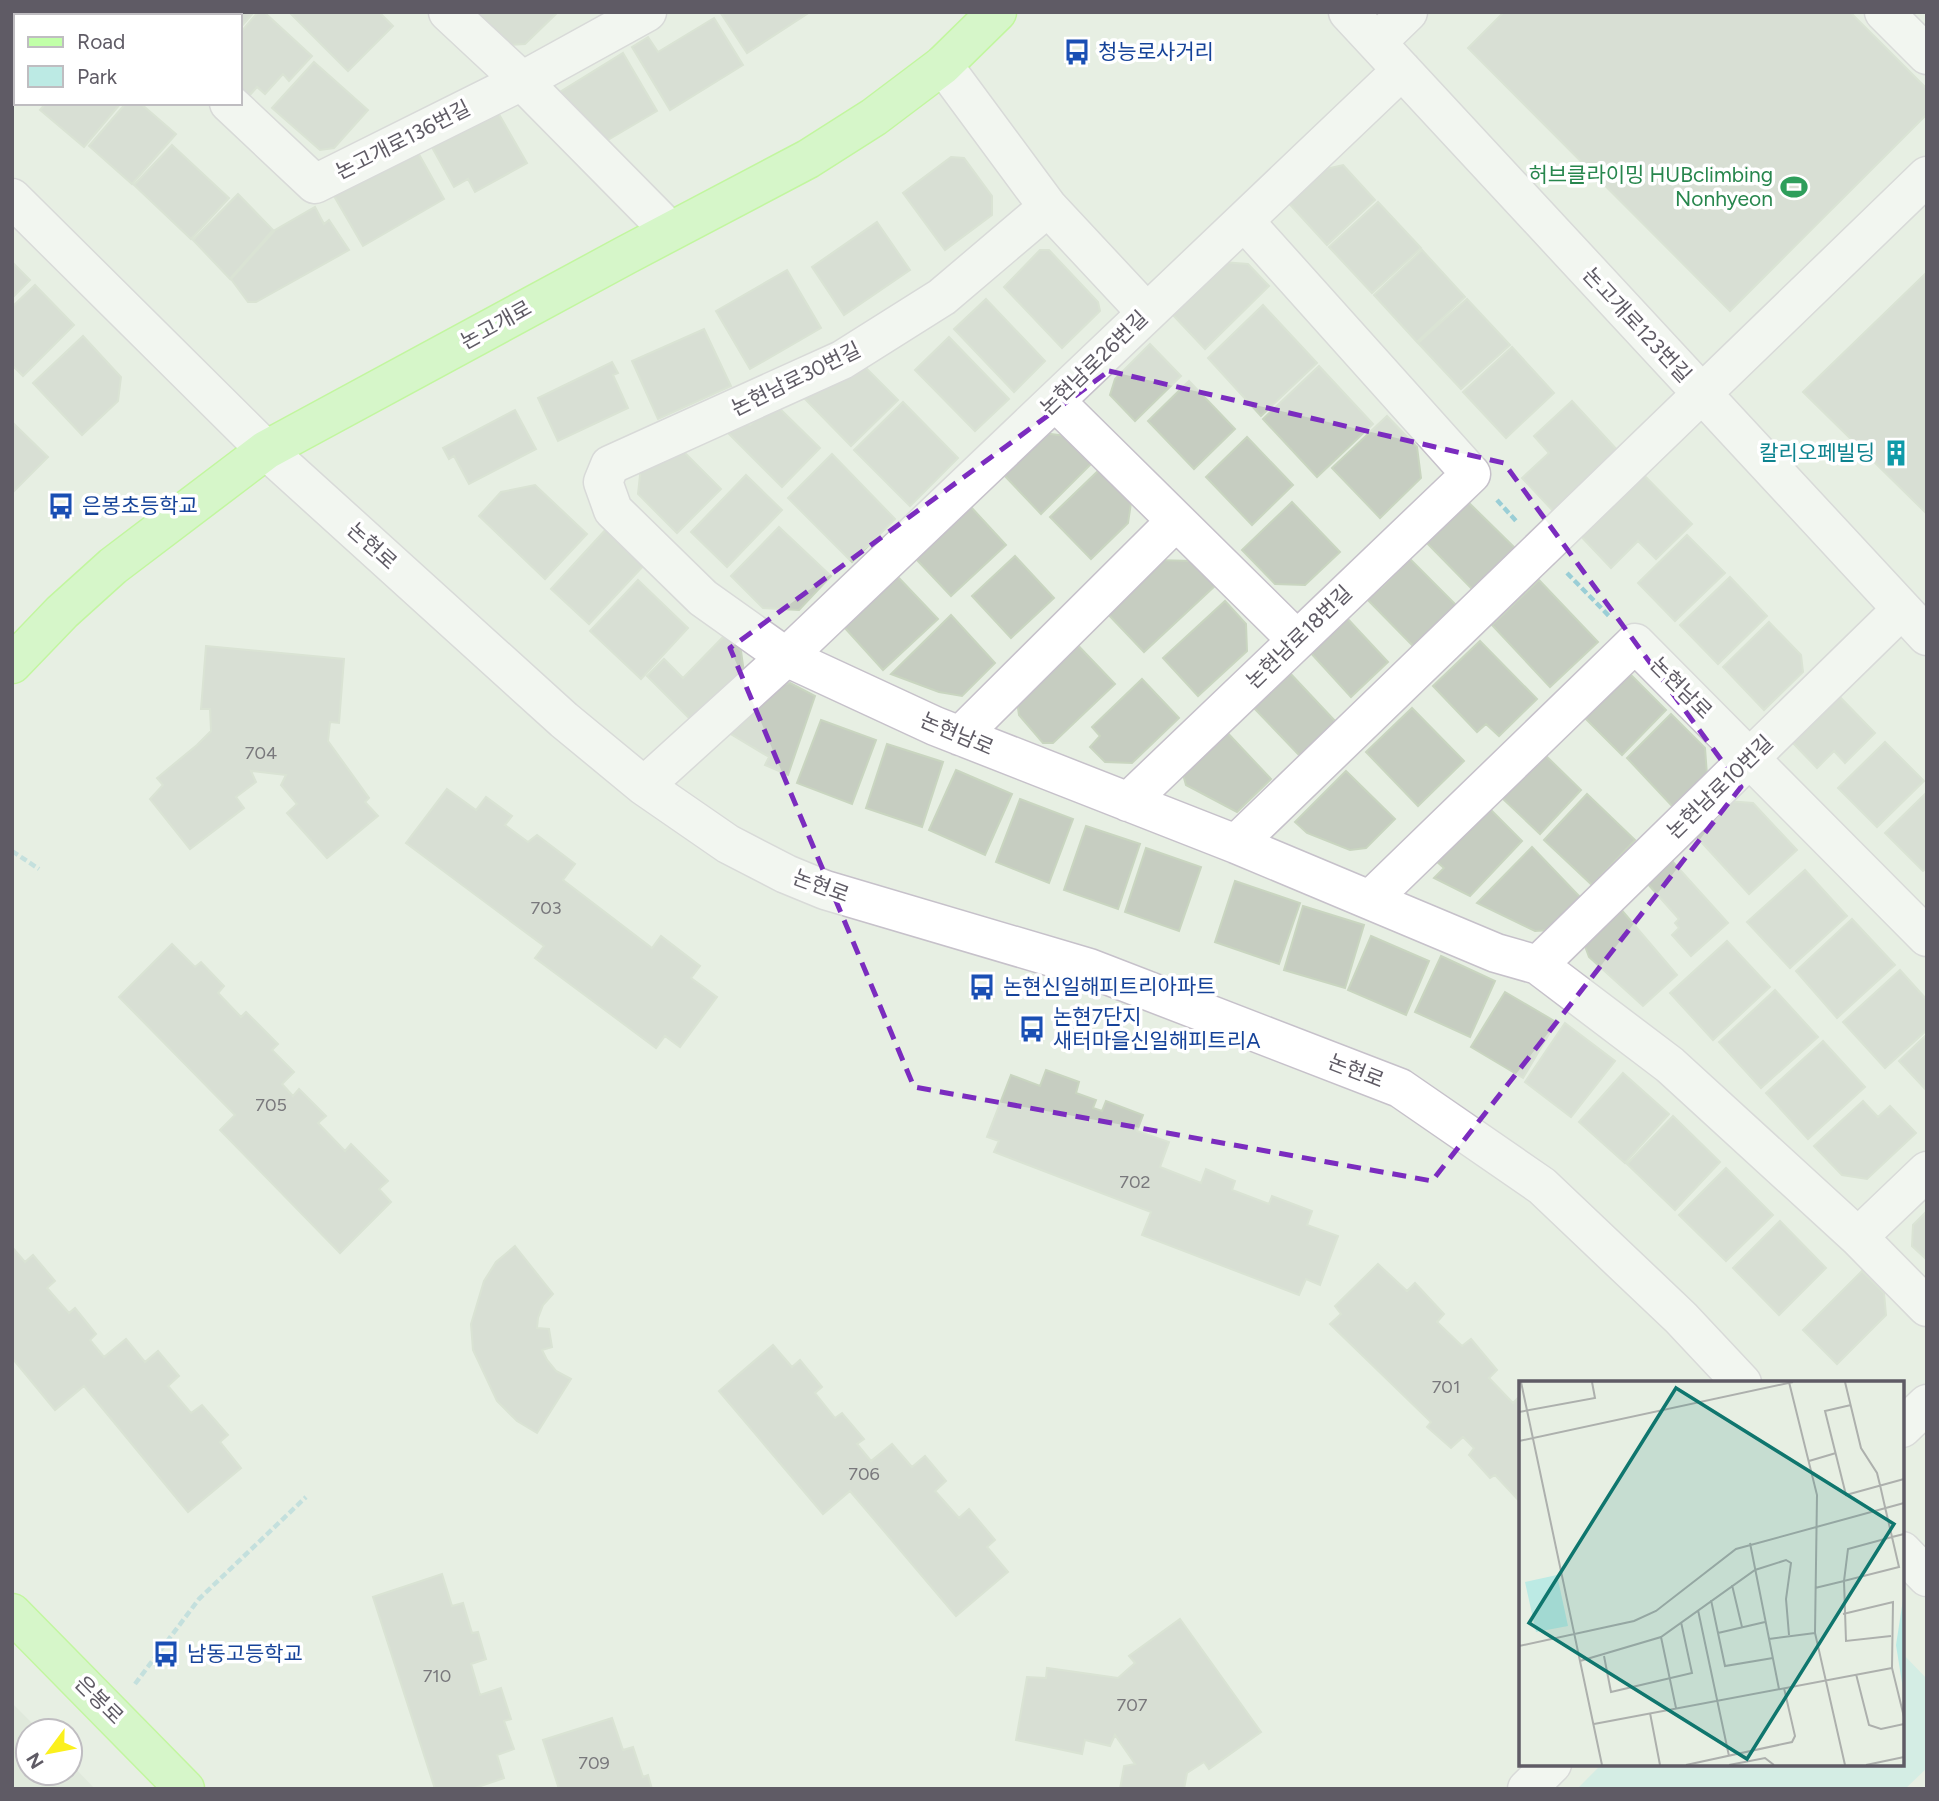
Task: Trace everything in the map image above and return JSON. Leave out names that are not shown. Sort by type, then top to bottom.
[{"type":"main road","name":"논고개로","points":[[12,664],[62,612],[113,566],[266,450],[808,159],[874,117],[943,65],[997,12]]},
{"type":"main road","name":"은봉로","points":[[12,1613],[185,1789]]},
{"type":"street","points":[[448,12],[522,81],[670,231]]},
{"type":"street","name":"논고개로136번길","points":[[231,105],[315,184],[522,81],[647,12]]},
{"type":"street","name":"논고개로123번길","points":[[1348,12],[1914,622]]},
{"type":"street","points":[[1377,43],[1408,12]]},
{"type":"street","points":[[1884,12],[1927,55]]},
{"type":"street","points":[[943,65],[1048,207],[1146,312]]},
{"type":"street","name":"논현남로26번길","points":[[645,786],[786,657],[1402,70]]},
{"type":"street","points":[[1236,844],[1927,176]]},
{"type":"street","name":"논현로","points":[[12,198],[266,450],[564,720],[645,786],[729,844],[786,874],[825,890],[1089,968],[1400,1088],[1542,1186],[1681,1318],[1740,1381]]},
{"type":"street","name":"논현남로30번길","points":[[603,482],[610,466],[842,360],[942,297],[1048,207]]},
{"type":"street","name":"논현남로18번길","points":[[1128,802],[1472,474],[1245,222]]},
{"type":"street","points":[[1055,401],[1296,639]]},
{"type":"street","name":"논현남로","points":[[603,482],[613,510],[703,598],[786,657],[960,736],[1236,844],[1496,953],[1538,965],[1670,1065],[1858,1237],[1927,1307]]},
{"type":"street","points":[[960,736],[1176,521]]},
{"type":"street","name":"논현남로10번길","points":[[1538,965],[1750,757],[1914,622]]},
{"type":"street","name":"논현남로","points":[[1370,900],[1635,643],[1927,937]]},
{"type":"street","points":[[1858,1237],[1927,1171]]},
{"type":"street","points":[[1904,1426],[1927,1404]]},
{"type":"street","points":[[1904,1553],[1927,1577]]},
{"type":"street","points":[[1527,1789],[1550,1766]]},
{"type":"path","points":[[12,851],[39,869]]},
{"type":"path","points":[[113,1713],[199,1600],[306,1497]]},
{"type":"highlighted area","points":[[1109,371],[1504,463],[1741,787],[1432,1181],[914,1087],[730,648]]},
{"type":"shaded area","points":[[12,1703],[26,1717],[14,1717],[14,1787],[84,1787],[84,1778],[95,1789],[12,1789]]},
{"type":"green space","points":[[1904,1655],[1927,1679],[1927,1768],[1905,1789],[1577,1789],[1600,1766],[1904,1766]]},
{"type":"building","points":[[254,12],[242,26],[242,14],[166,14]]},
{"type":"building","points":[[258,12],[264,12],[312,56],[289,81],[283,74],[265,94],[257,87],[249,96],[242,90],[242,31]]},
{"type":"building","points":[[289,12],[379,12],[393,26],[348,71]]},
{"type":"building","points":[[558,12],[525,44],[507,45],[477,13]]},
{"type":"building","points":[[720,12],[810,12],[747,53]]},
{"type":"building","points":[[1504,12],[1850,12],[1927,89],[1927,114],[1730,311],[1468,48]]},
{"type":"building","points":[[714,18],[743,65],[670,110],[632,47],[648,37],[658,52]]},
{"type":"building","points":[[623,53],[657,111],[596,147],[555,95]]},
{"type":"building","points":[[314,62],[368,110],[334,148],[320,150],[272,108]]},
{"type":"building","points":[[44,105],[119,105],[84,147],[40,110]]},
{"type":"building","points":[[124,105],[142,105],[176,134],[132,184],[89,146]]},
{"type":"building","points":[[496,109],[527,163],[475,192],[468,179],[454,187],[429,142]]},
{"type":"building","points":[[172,145],[229,198],[191,239],[134,185]]},
{"type":"building","points":[[416,149],[444,199],[363,246],[334,196]]},
{"type":"building","points":[[951,157],[964,158],[992,196],[992,215],[945,250],[903,193]]},
{"type":"building","points":[[1343,165],[1375,200],[1327,245],[1284,198],[1313,172]]},
{"type":"building","points":[[238,194],[273,230],[230,279],[193,240]]},
{"type":"building","points":[[1378,202],[1421,248],[1372,293],[1329,247]]},
{"type":"building","points":[[315,207],[324,224],[329,220],[349,250],[256,302],[248,302],[231,279],[275,230]]},
{"type":"building","points":[[877,222],[910,270],[844,315],[812,267]]},
{"type":"building","points":[[1040,250],[1049,250],[1098,302],[1100,311],[1062,348],[1004,287]]},
{"type":"building","points":[[1422,250],[1465,297],[1417,342],[1374,295]]},
{"type":"building","points":[[12,262],[30,280],[12,298]]},
{"type":"building","points":[[1222,262],[1248,264],[1269,286],[1205,349],[1171,313]]},
{"type":"building","points":[[787,270],[821,328],[750,369],[716,311]]},
{"type":"building","name":"칼리오페빌딩","points":[[1927,272],[1927,514],[1803,392]]},
{"type":"building","points":[[35,285],[74,325],[23,376],[12,365],[12,307]]},
{"type":"building","points":[[986,299],[1045,361],[1014,392],[954,329]]},
{"type":"building","points":[[1467,299],[1510,345],[1461,389],[1418,343]]},
{"type":"building","points":[[1263,305],[1317,363],[1261,416],[1208,358]]},
{"type":"building","points":[[704,329],[731,386],[658,419],[632,361]]},
{"type":"building","points":[[83,336],[121,377],[118,401],[82,435],[33,383]]},
{"type":"building","points":[[949,337],[1009,399],[975,431],[915,370]]},
{"type":"building","points":[[1150,344],[1181,376],[1135,421],[1110,395],[1115,379]]},
{"type":"building","points":[[1512,347],[1554,393],[1506,438],[1463,392]]},
{"type":"building","points":[[612,362],[618,373],[613,375],[628,408],[558,441],[538,398]]},
{"type":"building","points":[[861,363],[898,400],[851,446],[803,397]]},
{"type":"building","points":[[1319,366],[1373,424],[1317,477],[1263,419]]},
{"type":"building","points":[[1189,381],[1235,429],[1194,469],[1148,421]]},
{"type":"building","points":[[1572,401],[1619,452],[1554,512],[1522,478],[1549,453],[1534,436]]},
{"type":"building","points":[[773,402],[820,448],[782,487],[726,431],[740,417],[750,425]]},
{"type":"building","points":[[903,402],[958,458],[910,506],[854,450]]},
{"type":"building","points":[[515,410],[536,449],[469,484],[454,456],[449,459],[443,448]]},
{"type":"building","points":[[1387,416],[1417,447],[1421,478],[1380,518],[1332,468]]},
{"type":"building","points":[[12,422],[48,457],[12,493]]},
{"type":"building","points":[[1043,433],[1066,436],[1093,462],[1041,514],[1002,473]]},
{"type":"building","points":[[1247,437],[1293,485],[1252,525],[1206,477]]},
{"type":"building","points":[[681,449],[721,489],[677,533],[638,494],[641,466]]},
{"type":"building","points":[[832,454],[895,519],[852,562],[788,498]]},
{"type":"building","points":[[1637,468],[1692,524],[1656,559],[1638,541],[1611,568],[1574,529]]},
{"type":"building","points":[[1099,470],[1131,503],[1128,523],[1091,559],[1050,517]]},
{"type":"building","points":[[746,475],[782,510],[727,567],[691,532]]},
{"type":"building","points":[[535,485],[587,534],[545,579],[479,516],[501,492]]},
{"type":"building","points":[[1463,497],[1517,550],[1475,592],[1422,538]]},
{"type":"building","points":[[1292,502],[1340,552],[1305,585],[1275,584],[1242,550]]},
{"type":"building","points":[[971,507],[1006,545],[951,596],[916,559]]},
{"type":"building","points":[[608,527],[646,563],[589,624],[551,589]]},
{"type":"building","points":[[779,527],[831,576],[799,610],[763,608],[731,576]]},
{"type":"building","points":[[1687,535],[1725,573],[1675,621],[1638,583]]},
{"type":"building","points":[[1015,556],[1054,598],[1011,638],[972,596]]},
{"type":"building","points":[[1410,559],[1458,607],[1416,649],[1361,593],[1374,581],[1381,588]]},
{"type":"building","points":[[1156,560],[1193,561],[1216,585],[1144,652],[1104,610]]},
{"type":"building","points":[[898,577],[938,619],[883,670],[844,627]]},
{"type":"building","points":[[1730,577],[1767,616],[1718,664],[1680,625]]},
{"type":"building","points":[[638,580],[688,628],[641,679],[590,631]]},
{"type":"building","points":[[1539,580],[1598,642],[1550,687],[1492,625]]},
{"type":"building","points":[[1225,601],[1246,624],[1247,651],[1198,696],[1163,658]]},
{"type":"building","points":[[951,615],[995,663],[962,696],[939,692],[891,674]]},
{"type":"building","points":[[1346,617],[1388,662],[1351,697],[1309,651]]},
{"type":"building","points":[[1769,622],[1801,655],[1803,672],[1764,710],[1723,667]]},
{"type":"building","points":[[725,635],[741,651],[744,673],[694,723],[647,676],[664,659],[683,678]]},
{"type":"building","points":[[1069,636],[1115,684],[1053,743],[1043,743],[1019,715],[1015,687]]},
{"type":"building","points":[[1480,641],[1537,699],[1499,736],[1486,724],[1477,732],[1433,686]]},
{"type":"building","points":[[206,646],[344,659],[339,723],[330,722],[328,741],[369,798],[365,802],[378,816],[327,858],[287,813],[297,804],[281,785],[286,775],[251,771],[256,782],[236,797],[244,808],[190,849],[150,799],[163,785],[157,778],[211,731],[210,709],[201,709]]},
{"type":"building","points":[[1288,671],[1336,722],[1300,756],[1252,706]]},
{"type":"building","points":[[1630,674],[1666,710],[1622,755],[1579,712]]},
{"type":"building","points":[[1142,679],[1179,718],[1132,763],[1105,762],[1090,747],[1100,736],[1092,727]]},
{"type":"building","points":[[790,683],[815,696],[788,775],[765,765],[769,757],[729,733],[767,688]]},
{"type":"building","points":[[1837,694],[1875,733],[1845,763],[1834,751],[1817,768],[1790,740]]},
{"type":"building","points":[[1412,708],[1464,761],[1418,806],[1366,752]]},
{"type":"building","points":[[1671,714],[1705,748],[1707,775],[1674,808],[1627,758]]},
{"type":"building","points":[[821,720],[876,740],[852,804],[797,783]]},
{"type":"building","points":[[1222,727],[1271,779],[1237,812],[1186,785],[1181,767]]},
{"type":"building","points":[[1885,742],[1924,781],[1877,827],[1838,788]]},
{"type":"building","points":[[887,744],[943,762],[922,827],[866,808]]},
{"type":"building","points":[[1543,753],[1581,790],[1540,834],[1502,798]]},
{"type":"building","points":[[956,770],[1012,794],[985,855],[929,830]]},
{"type":"building","points":[[1346,771],[1395,819],[1366,848],[1350,850],[1307,833],[1295,822]]},
{"type":"building","points":[[447,789],[476,810],[486,797],[512,816],[505,825],[528,842],[537,835],[575,864],[563,880],[652,948],[661,936],[700,966],[691,978],[717,997],[680,1047],[665,1036],[656,1048],[535,958],[544,946],[406,843]]},
{"type":"building","points":[[1927,792],[1927,868],[1923,871],[1885,833]]},
{"type":"building","points":[[1587,794],[1635,840],[1592,885],[1544,840]]},
{"type":"building","points":[[1020,799],[1073,819],[1049,883],[996,862]]},
{"type":"building","points":[[1727,801],[1753,803],[1797,850],[1749,894],[1693,833]]},
{"type":"building","points":[[1488,807],[1522,841],[1470,896],[1434,878],[1444,868],[1436,861]]},
{"type":"building","points":[[1086,826],[1140,844],[1118,909],[1064,890]]},
{"type":"building","points":[[1532,847],[1580,897],[1550,930],[1535,931],[1477,903]]},
{"type":"building","points":[[1146,848],[1201,867],[1179,931],[1125,912]]},
{"type":"building","points":[[1672,861],[1728,923],[1691,956],[1672,935],[1679,928],[1675,923],[1679,919],[1647,883]]},
{"type":"building","points":[[1805,870],[1847,916],[1790,968],[1747,922]]},
{"type":"building","points":[[1235,881],[1300,903],[1279,964],[1215,942]]},
{"type":"building","points":[[1303,906],[1364,925],[1345,988],[1284,970]]},
{"type":"building","points":[[1619,907],[1677,975],[1643,1006],[1589,957],[1582,938]]},
{"type":"building","points":[[1852,919],[1895,965],[1837,1018],[1796,971]]},
{"type":"building","points":[[1371,936],[1429,961],[1406,1015],[1348,990]]},
{"type":"building","points":[[1727,941],[1770,987],[1713,1040],[1670,993]]},
{"type":"building","points":[[172,944],[195,967],[201,962],[224,986],[218,993],[241,1017],[246,1012],[278,1044],[272,1050],[294,1072],[282,1084],[293,1096],[299,1089],[326,1116],[318,1123],[345,1151],[351,1144],[388,1181],[379,1189],[391,1202],[340,1253],[220,1130],[235,1115],[119,997]]},
{"type":"building","points":[[1441,956],[1495,981],[1470,1037],[1415,1012]]},
{"type":"building","points":[[1900,970],[1927,1000],[1927,1030],[1885,1068],[1843,1022]]},
{"type":"building","points":[[1775,990],[1818,1037],[1761,1088],[1719,1042]]},
{"type":"building","points":[[1505,992],[1556,1022],[1523,1078],[1471,1047]]},
{"type":"building","points":[[1565,1023],[1615,1061],[1571,1117],[1525,1082]]},
{"type":"building","points":[[1927,1034],[1927,1091],[1899,1061]]},
{"type":"building","points":[[1823,1041],[1865,1087],[1808,1139],[1766,1093]]},
{"type":"building","points":[[1046,1070],[1079,1082],[1076,1093],[1096,1100],[1093,1108],[1102,1111],[1106,1101],[1143,1115],[1137,1131],[1169,1142],[1160,1167],[1201,1183],[1206,1169],[1235,1181],[1232,1190],[1269,1204],[1272,1196],[1312,1211],[1307,1225],[1338,1236],[1320,1285],[1306,1279],[1299,1295],[1142,1235],[1151,1212],[994,1152],[999,1141],[987,1137],[1011,1075],[1040,1086]]},
{"type":"building","points":[[1623,1073],[1669,1114],[1625,1163],[1579,1122]]},
{"type":"building","points":[[1863,1101],[1878,1117],[1890,1106],[1916,1133],[1867,1179],[1842,1175],[1814,1146]]},
{"type":"building","points":[[1673,1116],[1720,1162],[1675,1210],[1627,1164]]},
{"type":"building","points":[[1726,1168],[1773,1215],[1726,1261],[1679,1215]]},
{"type":"building","points":[[1927,1211],[1927,1260],[1912,1246],[1913,1225]]},
{"type":"building","points":[[1780,1221],[1826,1268],[1779,1315],[1733,1268]]},
{"type":"building","points":[[515,1246],[553,1294],[543,1305],[537,1328],[549,1329],[552,1347],[542,1350],[547,1360],[556,1371],[571,1379],[537,1433],[517,1421],[497,1401],[473,1350],[471,1324],[484,1281],[496,1262]]},
{"type":"building","points":[[12,1247],[25,1262],[33,1255],[55,1281],[47,1288],[69,1313],[75,1308],[96,1334],[90,1340],[104,1357],[126,1339],[145,1362],[158,1351],[179,1376],[168,1386],[191,1413],[202,1405],[228,1435],[220,1442],[241,1468],[188,1512],[84,1386],[55,1410],[12,1358]]},
{"type":"building","points":[[1378,1264],[1407,1291],[1415,1283],[1444,1314],[1437,1322],[1462,1346],[1471,1339],[1497,1370],[1489,1378],[1513,1403],[1519,1397],[1519,1501],[1495,1475],[1490,1478],[1469,1455],[1474,1448],[1463,1437],[1451,1448],[1427,1427],[1431,1422],[1330,1324],[1341,1314],[1335,1306]]},
{"type":"building","points":[[1862,1271],[1884,1293],[1886,1315],[1837,1364],[1803,1330]]},
{"type":"building","points":[[773,1345],[792,1367],[800,1360],[822,1387],[815,1393],[835,1418],[842,1413],[864,1439],[857,1444],[871,1461],[892,1444],[912,1467],[925,1456],[946,1481],[935,1491],[959,1518],[969,1509],[995,1540],[987,1547],[1008,1572],[956,1616],[850,1491],[823,1514],[719,1391]]},
{"type":"building","points":[[442,1574],[452,1606],[463,1603],[472,1633],[478,1632],[486,1659],[471,1664],[480,1695],[501,1688],[511,1719],[504,1721],[514,1749],[497,1755],[504,1778],[472,1789],[435,1789],[373,1597]]},
{"type":"building","points":[[1180,1619],[1261,1732],[1209,1769],[1204,1762],[1187,1773],[1184,1789],[1120,1789],[1124,1766],[1135,1764],[1115,1735],[1110,1746],[1085,1740],[1082,1754],[1016,1740],[1027,1677],[1046,1678],[1047,1668],[1118,1678],[1135,1663],[1129,1656]]},
{"type":"building","points":[[612,1718],[623,1750],[633,1747],[643,1777],[648,1775],[652,1789],[559,1789],[543,1740]]},
{"type":"place","name":"청능로사거리","points":[[1077,52]]},
{"type":"place","name":"허브클라이밍 HUBclimbing Nonhyeon","points":[[1794,187]]},
{"type":"place","name":"칼리오페빌딩","points":[[1896,453]]},
{"type":"place","name":"은봉초등학교","points":[[61,506]]},
{"type":"place","name":"논현신일해피트리아파트","points":[[982,987]]},
{"type":"place","name":"논현7단지 새터마을신일해피트리A","points":[[1032,1029]]},
{"type":"place","name":"남동고등학교","points":[[166,1654]]}]
